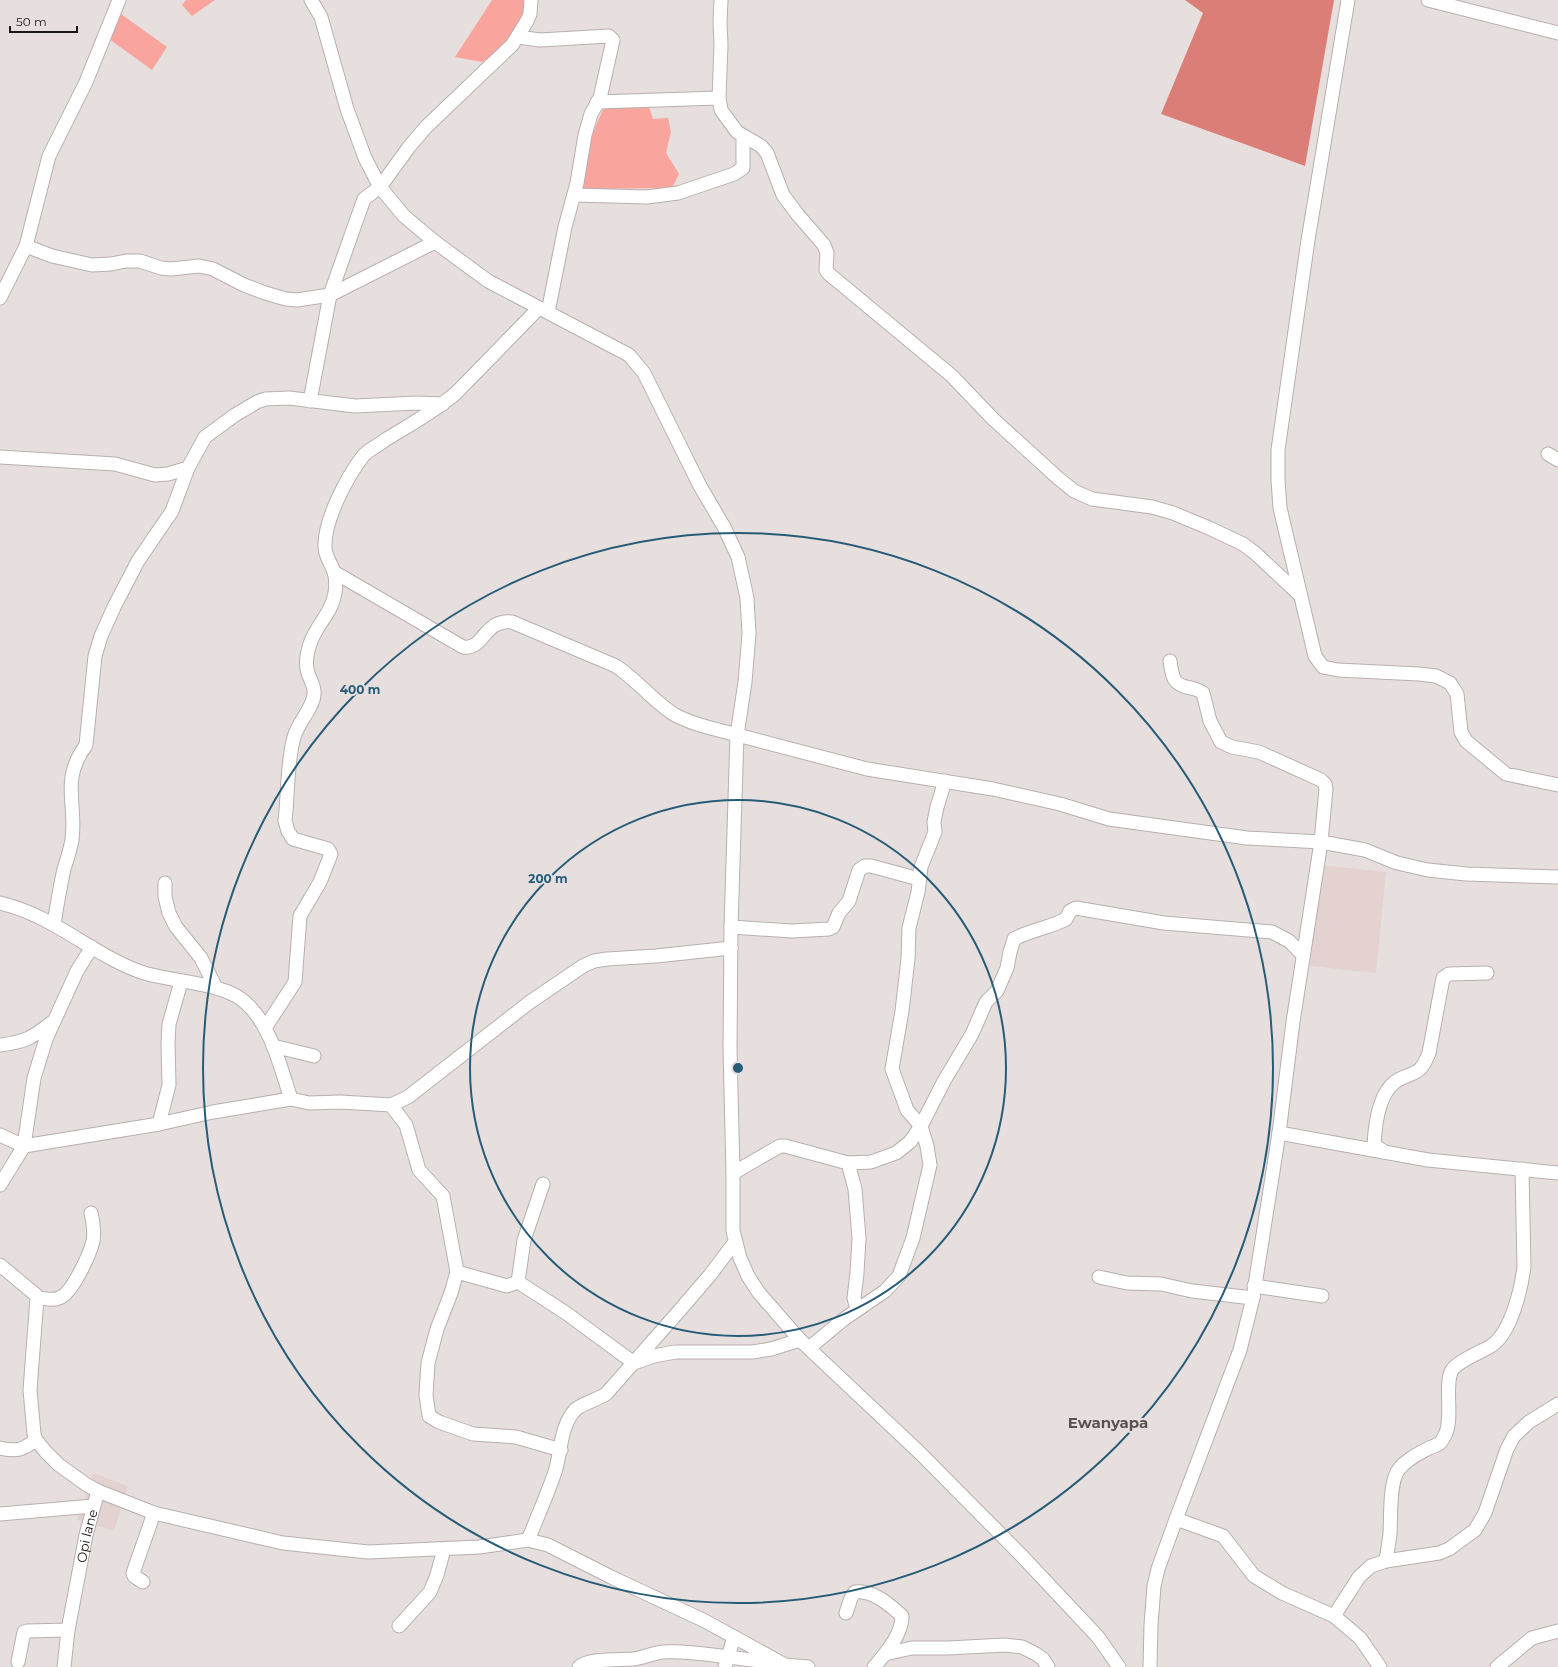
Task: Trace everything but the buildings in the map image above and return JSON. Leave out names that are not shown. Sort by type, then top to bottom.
[{"type":"street","points":[[0,298],[26,246],[49,156],[86,82],[119,0]]},
{"type":"street","points":[[311,0],[322,17],[347,109],[365,158],[380,187],[404,216],[435,242],[488,281],[629,355],[644,373],[700,486],[724,527],[738,557],[747,598],[749,634],[745,682],[737,735],[731,927],[730,1049],[733,1231],[740,1258],[748,1276],[759,1292],[805,1344],[920,1453],[1020,1554],[1098,1637],[1119,1667]]},
{"type":"street","points":[[310,401],[330,295],[364,199],[380,187],[409,146],[426,127],[488,67],[506,52],[518,37],[530,14],[531,0]]},
{"type":"street","points":[[721,0],[719,98],[721,110],[737,132],[761,146],[767,153],[783,195],[824,245],[827,253],[826,270],[829,274],[952,376],[983,408],[1074,491],[1092,499],[1152,507],[1173,513],[1223,534],[1243,544],[1255,553],[1300,595]]},
{"type":"street","points":[[1348,0],[1310,232],[1278,450],[1280,508],[1315,656],[1324,667],[1338,670],[1436,676],[1450,683],[1457,694],[1462,732],[1466,741],[1506,774],[1558,785]]},
{"type":"street","points":[[1428,0],[1558,33]]},
{"type":"street","points":[[265,1028],[295,982],[300,916],[320,882],[331,854],[328,849],[293,839],[288,831],[286,821],[294,736],[303,717],[311,705],[314,695],[314,687],[306,664],[307,656],[315,633],[333,605],[336,591],[334,572],[328,561],[325,546],[327,531],[334,508],[353,470],[365,454],[443,404],[544,310],[574,195],[585,135],[591,114],[600,98],[613,40],[612,37],[609,36],[540,40],[518,37]]},
{"type":"street","points":[[597,102],[719,98]]},
{"type":"street","points":[[574,195],[647,196],[678,193],[734,174],[743,168],[743,136]]},
{"type":"street","points":[[26,246],[52,256],[92,265],[140,261],[161,268],[172,269],[199,266],[213,269],[244,285],[286,299],[313,299],[330,295],[435,242]]},
{"type":"street","points":[[54,924],[59,893],[72,842],[73,822],[70,791],[72,776],[79,756],[86,746],[95,656],[101,636],[138,561],[172,511],[188,468],[205,437],[257,402],[265,399],[278,398],[355,406],[417,402],[443,404]]},
{"type":"street","points":[[0,457],[115,464],[155,475],[168,474],[188,468]]},
{"type":"street","points":[[334,572],[463,647],[470,648],[475,646],[495,624],[503,621],[512,622],[616,666],[675,714],[707,727],[867,769],[993,789],[1060,804],[1109,820],[1247,838],[1320,842],[1365,850],[1397,863],[1428,870],[1466,874],[1558,877]]},
{"type":"street","points":[[1150,1667],[1154,1586],[1158,1569],[1240,1350],[1253,1292],[1279,1133],[1293,1022],[1320,842],[1326,789],[1325,784],[1321,780],[1259,752],[1232,747],[1221,742],[1210,721],[1203,692],[1181,686],[1176,683],[1171,670],[1170,661]]},
{"type":"street","points":[[634,1363],[654,1356],[675,1352],[753,1352],[805,1344],[885,1291],[899,1276],[913,1238],[930,1165],[927,1146],[921,1126],[907,1110],[892,1069],[902,1011],[909,928],[918,892],[921,867],[935,832],[937,807],[945,781]]},
{"type":"street","points":[[731,927],[792,931],[829,929],[833,926],[839,913],[848,905],[859,870],[865,866],[871,866],[919,879]]},
{"type":"street","points":[[165,883],[165,896],[168,913],[176,927],[201,958],[216,988]]},
{"type":"street","points":[[0,903],[20,908],[54,924],[92,947],[142,972],[181,982],[216,988],[239,998],[248,1004],[265,1028],[273,1046],[291,1099]]},
{"type":"street","points":[[733,1173],[774,1149],[785,1146],[848,1163],[871,1162],[896,1153],[910,1142],[921,1126],[944,1081],[972,1034],[986,1002],[997,991],[1006,968],[1014,939],[1028,932],[1060,923],[1066,919],[1070,911],[1076,908],[1164,923],[1272,932],[1289,941],[1303,955]]},
{"type":"street","points":[[0,1185],[24,1146],[34,1078],[46,1039],[77,971],[92,947]]},
{"type":"street","points":[[0,1134],[24,1146],[159,1124],[213,1112],[291,1099],[309,1103],[340,1102],[392,1105],[408,1097],[530,1002],[583,966],[594,961],[607,959],[656,956],[731,948]]},
{"type":"street","points":[[1386,1153],[1374,1145],[1377,1118],[1382,1100],[1395,1082],[1420,1070],[1424,1063],[1429,1053],[1443,978],[1449,974],[1487,973]]},
{"type":"street","points":[[159,1124],[168,1085],[169,1024],[181,982]]},
{"type":"street","points":[[0,1045],[28,1040],[53,1022]]},
{"type":"street","points":[[273,1046],[314,1056]]},
{"type":"street","points":[[392,1105],[406,1125],[419,1170],[443,1196],[456,1272],[451,1293],[437,1329],[428,1363],[426,1395],[428,1416],[439,1422],[473,1434],[516,1437],[561,1450]]},
{"type":"street","points":[[1279,1133],[1428,1160],[1558,1173]]},
{"type":"street","points":[[848,1163],[855,1190],[859,1238],[854,1298],[858,1309]]},
{"type":"street","points":[[1386,1561],[1390,1536],[1394,1483],[1398,1471],[1408,1460],[1440,1443],[1446,1432],[1449,1418],[1450,1378],[1452,1369],[1492,1345],[1499,1339],[1503,1334],[1514,1309],[1522,1281],[1524,1267],[1522,1169]]},
{"type":"street","points":[[518,1282],[524,1240],[543,1184]]},
{"type":"street","points":[[37,1298],[59,1298],[68,1292],[83,1266],[93,1241],[94,1229],[91,1213]]},
{"type":"street","points":[[528,1540],[555,1471],[563,1436],[569,1420],[577,1409],[606,1394],[710,1274],[735,1242]]},
{"type":"street","points":[[0,1265],[36,1295],[37,1298],[30,1390],[33,1428],[36,1440],[58,1465],[98,1491],[154,1513],[283,1543],[368,1552],[479,1547],[528,1540],[548,1545],[611,1577],[705,1620],[785,1666]]},
{"type":"street","points":[[456,1272],[507,1286],[518,1282]]},
{"type":"street","points":[[1100,1277],[1127,1283],[1161,1284],[1192,1291],[1253,1292],[1322,1296]]},
{"type":"street","points":[[518,1282],[566,1313],[634,1363]]},
{"type":"street","points":[[1334,1616],[1359,1577],[1371,1566],[1386,1561],[1439,1553],[1449,1549],[1475,1530],[1485,1513],[1507,1449],[1514,1436],[1529,1422],[1558,1404]]},
{"type":"street","points":[[0,1448],[15,1451],[22,1449],[36,1440]]},
{"type":"street","name":"Opi lane","points":[[64,1667],[68,1630],[77,1582],[93,1506],[98,1491]]},
{"type":"street","points":[[0,1514],[93,1506]]},
{"type":"street","points":[[143,1582],[134,1576],[133,1573],[154,1513]]},
{"type":"street","points":[[1176,1519],[1223,1536],[1254,1576],[1282,1593],[1334,1616],[1360,1638],[1380,1667]]},
{"type":"street","points":[[399,1626],[430,1592],[437,1575],[444,1549]]},
{"type":"street","points":[[846,1613],[851,1598],[855,1592],[862,1591],[875,1596],[902,1616],[902,1623],[892,1644],[874,1667]]},
{"type":"street","points":[[18,1662],[24,1632],[68,1630]]},
{"type":"street","points":[[1497,1667],[1532,1638],[1558,1630]]},
{"type":"street","points":[[726,1662],[734,1638]]},
{"type":"street","points":[[885,1654],[912,1648],[1005,1645],[1022,1647],[1026,1649],[1043,1659],[1048,1667]]},
{"type":"street","points":[[578,1667],[582,1664],[596,1661],[634,1659],[662,1652],[698,1653],[726,1662],[808,1667]]},
{"type":"shaded area","points":[[186,0],[215,0],[192,16],[182,5]]},
{"type":"shaded area","points":[[492,0],[529,0],[528,16],[502,50],[482,62],[455,57]]},
{"type":"shaded area","points":[[1185,0],[1334,0],[1305,166],[1161,114],[1203,13]]},
{"type":"shaded area","points":[[121,14],[167,47],[152,70],[109,39]]},
{"type":"shaded area","points":[[647,101],[653,119],[668,118],[671,132],[666,153],[679,174],[672,188],[578,189],[590,139],[605,105]]},
{"type":"shaded area","points":[[1320,865],[1386,872],[1376,973],[1310,966]]},
{"type":"shaded area","points":[[93,1473],[128,1486],[114,1531],[77,1520]]},
{"type":"district","name":"Ewanyapa","points":[[1108,1422]]}]
